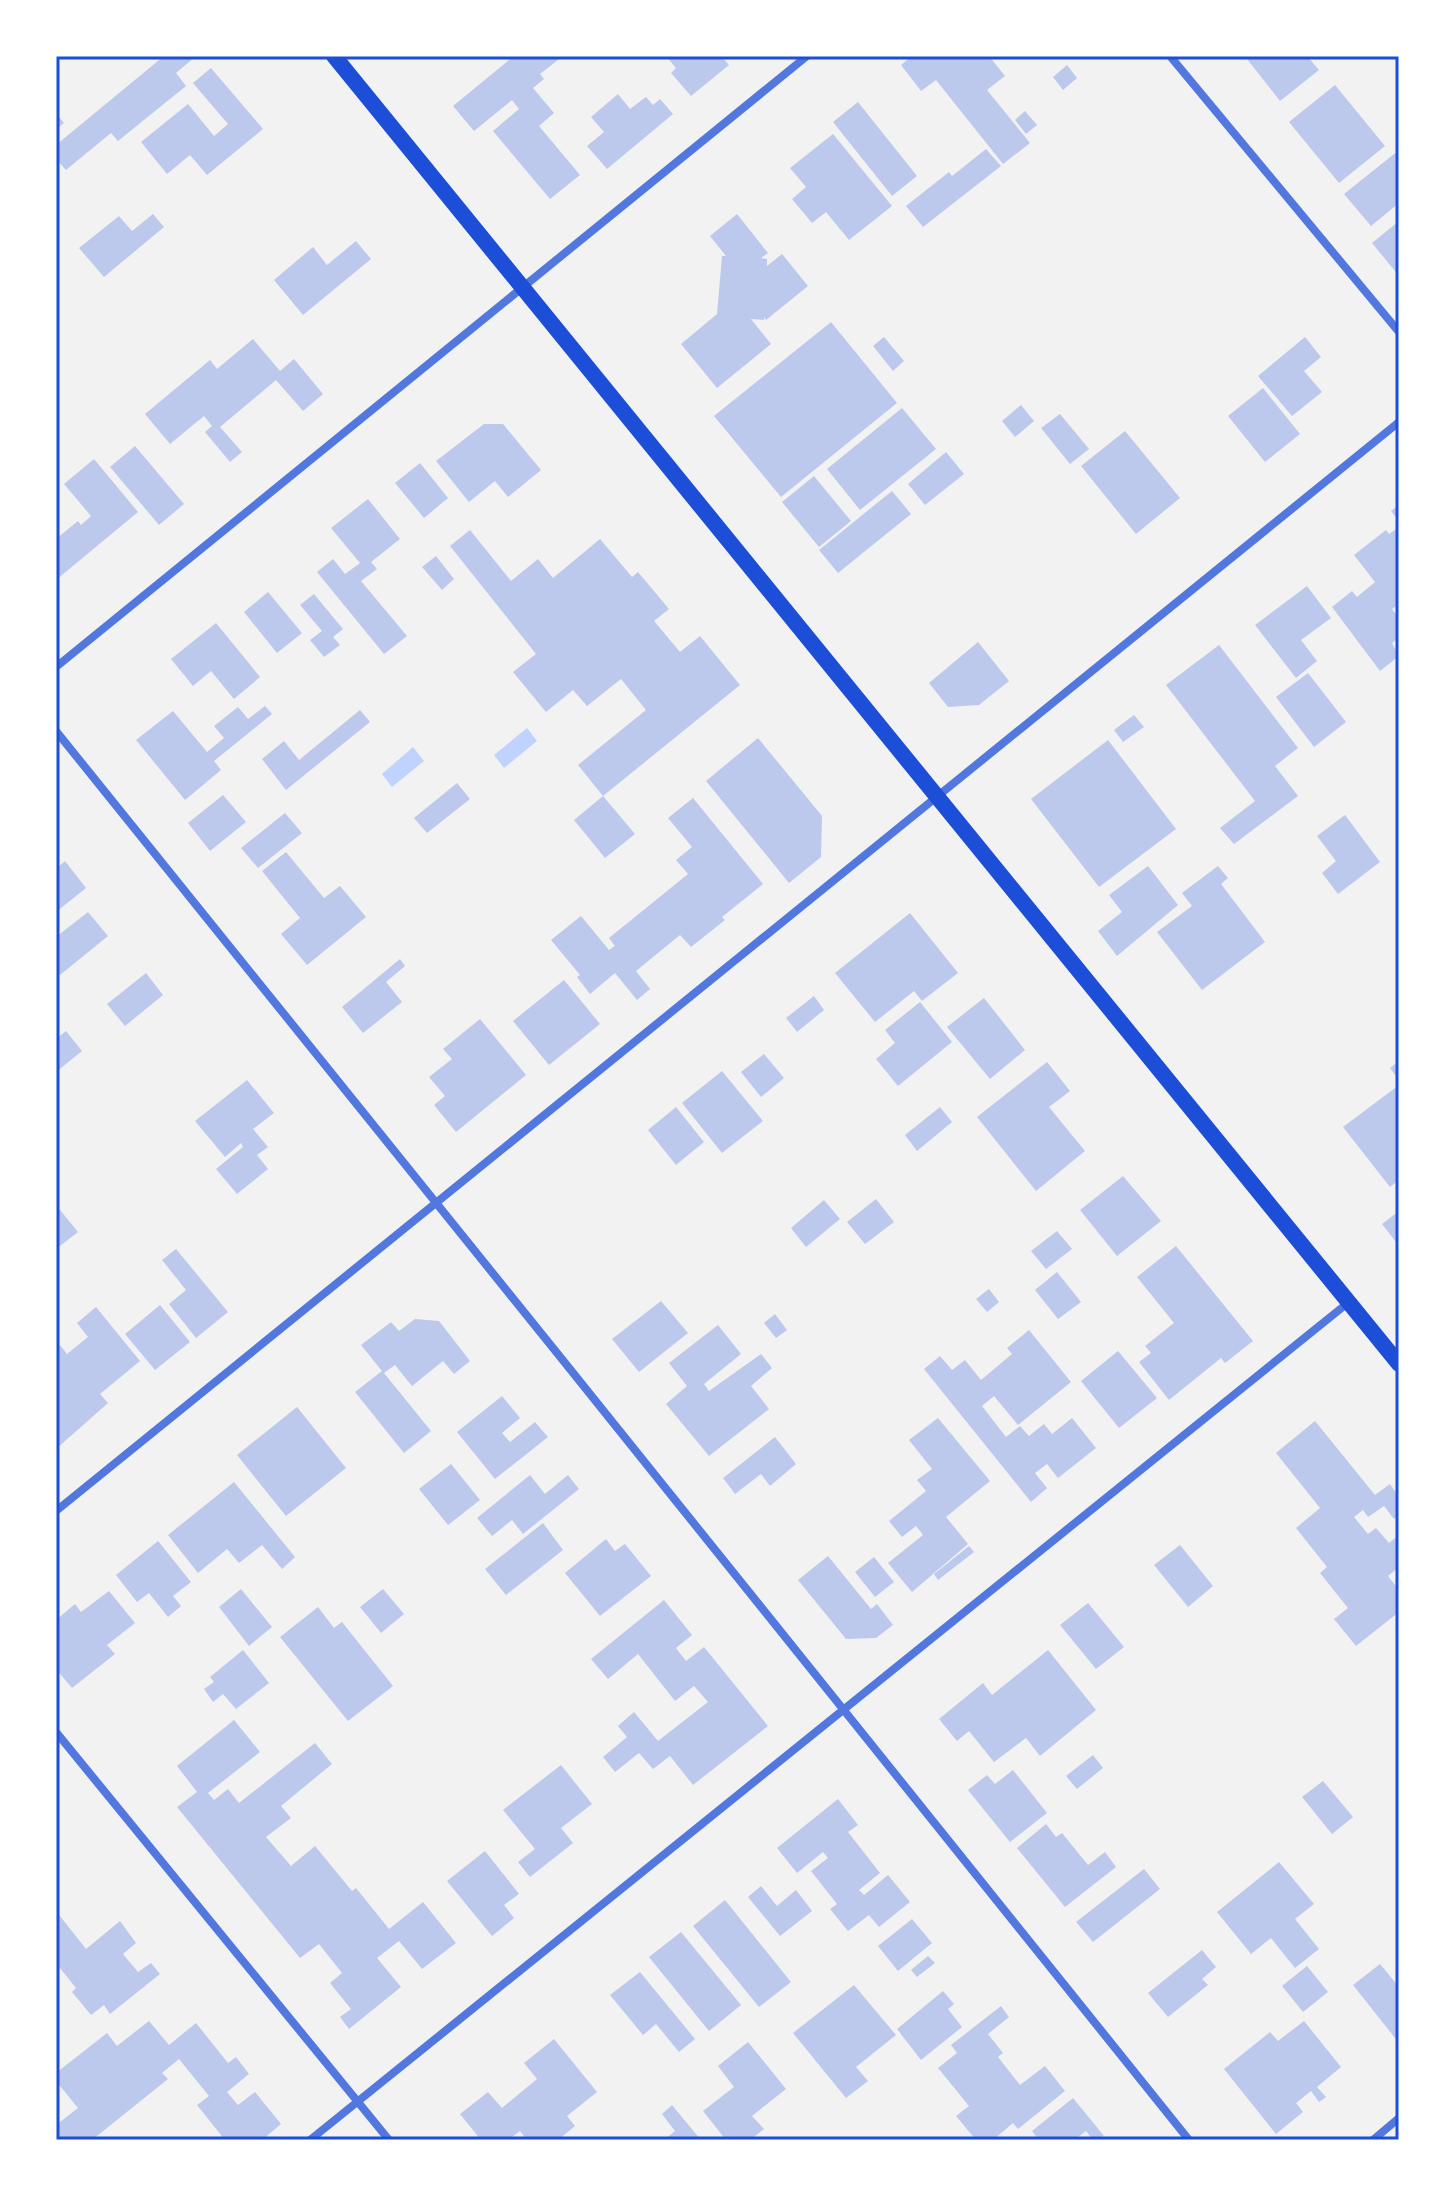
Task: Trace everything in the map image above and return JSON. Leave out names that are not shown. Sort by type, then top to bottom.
[{"type":"main road","points":[[334,56],[1349,1302],[1396,1354]]},
{"type":"street","points":[[56,667],[807,56]]},
{"type":"street","points":[[1170,56],[1399,332]]},
{"type":"street","points":[[56,1511],[1399,422]]},
{"type":"street","points":[[56,731],[439,1203],[842,1711],[1189,2140]]},
{"type":"street","points":[[310,2140],[1349,1302]]},
{"type":"street","points":[[56,1732],[389,2140]]},
{"type":"street","points":[[1373,2140],[1399,2118]]},
{"type":"water","points":[[527,728],[537,741],[504,768],[494,755]]},
{"type":"water","points":[[413,747],[424,761],[392,787],[382,774]]},
{"type":"building","points":[[164,56],[196,56],[176,73],[186,86],[118,141],[111,133],[66,170],[56,159],[56,145]]},
{"type":"building","points":[[514,56],[563,56],[540,74],[544,79],[533,88],[554,113],[539,126],[580,175],[550,199],[493,131],[519,109],[512,100],[474,131],[453,106]]},
{"type":"building","points":[[666,56],[721,56],[729,65],[691,96],[671,73],[676,68]]},
{"type":"building","points":[[912,56],[989,56],[1005,76],[987,90],[1030,143],[1003,164],[936,80],[921,91],[901,65]]},
{"type":"building","points":[[1251,56],[1307,56],[1319,70],[1280,101],[1247,59]]},
{"type":"building","points":[[1067,65],[1077,78],[1063,90],[1053,77]]},
{"type":"building","points":[[211,68],[263,129],[207,175],[190,155],[167,174],[141,142],[188,104],[214,136],[228,124],[193,83]]},
{"type":"building","points":[[1335,85],[1385,146],[1339,183],[1289,122]]},
{"type":"building","points":[[618,94],[630,109],[646,97],[653,105],[660,99],[673,114],[607,169],[587,146],[604,132],[591,117]]},
{"type":"building","points":[[858,102],[917,176],[892,196],[833,122]]},
{"type":"building","points":[[1025,111],[1037,125],[1026,134],[1015,120]]},
{"type":"building","points":[[56,113],[64,123],[56,129]]},
{"type":"building","points":[[833,134],[892,206],[849,240],[826,212],[812,223],[792,199],[806,187],[790,168]]},
{"type":"building","points":[[986,149],[1001,166],[923,227],[906,206],[949,172],[952,176]]},
{"type":"building","points":[[1399,150],[1399,203],[1371,226],[1344,194]]},
{"type":"building","points":[[153,214],[164,227],[104,277],[79,248],[119,216],[132,231]]},
{"type":"building","points":[[737,214],[768,253],[761,258],[767,259],[767,266],[782,254],[808,286],[766,320],[764,317],[764,320],[751,319],[771,344],[717,388],[681,344],[717,314],[722,256],[726,256],[710,236]]},
{"type":"building","points":[[1399,221],[1399,276],[1372,243]]},
{"type":"building","points":[[356,241],[371,259],[303,315],[274,280],[313,247],[327,265]]},
{"type":"building","points":[[831,322],[897,403],[781,497],[714,416]]},
{"type":"building","points":[[884,337],[904,361],[893,371],[873,346]]},
{"type":"building","points":[[1305,337],[1321,357],[1304,371],[1322,392],[1292,416],[1258,376]]},
{"type":"building","points":[[253,339],[280,371],[294,359],[323,394],[303,411],[276,380],[220,427],[242,452],[230,462],[205,432],[212,426],[204,416],[170,444],[145,414],[210,360],[217,369]]},
{"type":"building","points":[[1263,388],[1300,434],[1265,462],[1228,416]]},
{"type":"building","points":[[1021,405],[1034,421],[1015,437],[1002,421]]},
{"type":"building","points":[[902,408],[936,449],[860,510],[827,469]]},
{"type":"building","points":[[1060,414],[1089,449],[1070,464],[1041,428]]},
{"type":"building","points":[[484,424],[503,424],[541,470],[508,497],[495,481],[469,502],[436,461]]},
{"type":"building","points":[[1125,431],[1180,498],[1136,534],[1081,466]]},
{"type":"building","points":[[135,446],[184,504],[159,525],[110,467]]},
{"type":"building","points":[[946,452],[964,474],[925,505],[908,484]]},
{"type":"building","points":[[94,459],[138,512],[56,580],[56,539],[78,521],[81,525],[91,516],[64,484]]},
{"type":"building","points":[[420,463],[448,498],[424,518],[395,483]]},
{"type":"building","points":[[814,476],[851,521],[819,547],[782,502]]},
{"type":"building","points":[[892,491],[911,514],[838,573],[819,550]]},
{"type":"building","points":[[368,499],[400,539],[371,562],[377,569],[361,581],[407,636],[384,654],[317,572],[333,559],[345,574],[360,563],[331,528]]},
{"type":"building","points":[[1399,505],[1399,521],[1391,511]]},
{"type":"building","points":[[1399,527],[1399,604],[1392,609],[1399,618],[1399,638],[1392,643],[1399,656],[1380,671],[1332,607],[1352,591],[1357,597],[1375,582],[1354,555],[1386,530],[1389,534]]},
{"type":"building","points":[[470,530],[511,581],[538,559],[553,578],[600,539],[632,577],[638,572],[669,609],[654,621],[680,652],[700,636],[740,685],[603,796],[578,765],[646,710],[621,679],[587,706],[573,690],[546,712],[513,672],[536,654],[450,546]]},
{"type":"building","points":[[436,556],[454,579],[442,590],[422,567]]},
{"type":"building","points":[[1307,586],[1331,618],[1301,640],[1317,661],[1296,678],[1255,625]]},
{"type":"building","points":[[268,592],[302,633],[277,653],[244,612]]},
{"type":"building","points":[[314,594],[343,629],[333,637],[340,645],[324,657],[310,640],[322,631],[300,605]]},
{"type":"building","points":[[216,623],[260,677],[234,699],[211,671],[193,686],[171,659]]},
{"type":"building","points":[[978,642],[1009,681],[979,705],[948,707],[929,683]]},
{"type":"building","points":[[1219,645],[1298,748],[1275,766],[1298,796],[1234,844],[1220,828],[1255,801],[1166,685]]},
{"type":"building","points":[[1308,673],[1346,722],[1314,747],[1276,697]]},
{"type":"building","points":[[265,706],[272,714],[214,761],[221,770],[185,800],[136,740],[173,711],[207,752],[224,738],[214,726],[238,707],[248,719]]},
{"type":"building","points":[[360,710],[370,722],[286,790],[262,759],[284,741],[299,760]]},
{"type":"building","points":[[1134,715],[1144,727],[1123,742],[1114,730]]},
{"type":"building","points":[[758,738],[822,816],[821,857],[789,883],[706,781]]},
{"type":"building","points":[[1108,740],[1176,829],[1099,887],[1031,799]]},
{"type":"building","points":[[457,783],[470,799],[427,833],[414,818]]},
{"type":"building","points":[[223,795],[246,822],[210,851],[188,823]]},
{"type":"building","points":[[603,796],[635,834],[605,858],[574,820]]},
{"type":"building","points":[[693,798],[763,884],[691,947],[680,935],[636,971],[650,989],[637,1000],[615,973],[590,994],[577,977],[580,975],[551,940],[581,916],[609,950],[615,946],[609,938],[688,874],[676,860],[692,847],[668,818]]},
{"type":"building","points":[[285,813],[302,833],[258,868],[241,848]]},
{"type":"building","points":[[1345,815],[1380,862],[1338,894],[1322,873],[1336,861],[1317,836]]},
{"type":"building","points":[[286,852],[324,898],[340,886],[366,917],[307,965],[281,934],[300,918],[262,871]]},
{"type":"building","points":[[65,861],[86,888],[56,912],[56,869]]},
{"type":"building","points":[[1148,866],[1178,905],[1117,956],[1098,931],[1122,912],[1109,895]]},
{"type":"building","points":[[1218,866],[1228,878],[1221,884],[1265,942],[1202,990],[1157,932],[1192,906],[1182,893]]},
{"type":"building","points":[[88,912],[108,936],[60,975],[56,970],[56,937]]},
{"type":"building","points":[[910,913],[958,973],[922,1001],[914,991],[875,1022],[835,973]]},
{"type":"building","points":[[400,959],[405,966],[386,982],[402,1002],[363,1033],[342,1007]]},
{"type":"building","points":[[146,973],[163,995],[125,1026],[107,1004]]},
{"type":"building","points":[[564,980],[600,1024],[549,1065],[513,1021]]},
{"type":"building","points":[[814,996],[824,1010],[797,1032],[786,1018]]},
{"type":"building","points":[[984,998],[1025,1050],[990,1079],[947,1027]]},
{"type":"building","points":[[920,1002],[952,1042],[898,1086],[876,1059],[895,1043],[885,1030]]},
{"type":"building","points":[[480,1019],[526,1075],[456,1132],[434,1105],[445,1096],[429,1077],[452,1059],[443,1049]]},
{"type":"building","points":[[66,1031],[82,1051],[56,1072],[56,1039]]},
{"type":"building","points":[[764,1054],[784,1078],[761,1097],[741,1072]]},
{"type":"building","points":[[1399,1061],[1399,1080],[1390,1068]]},
{"type":"building","points":[[1047,1062],[1070,1091],[1049,1107],[1085,1151],[1036,1191],[977,1117]]},
{"type":"building","points":[[722,1071],[763,1121],[722,1153],[682,1103]]},
{"type":"building","points":[[247,1080],[274,1113],[253,1129],[268,1147],[257,1155],[268,1169],[237,1194],[216,1169],[243,1147],[241,1143],[225,1157],[195,1121]]},
{"type":"building","points":[[1399,1085],[1399,1180],[1390,1187],[1343,1127]]},
{"type":"building","points":[[676,1107],[704,1142],[676,1165],[648,1130]]},
{"type":"building","points":[[940,1107],[952,1122],[917,1151],[905,1135]]},
{"type":"building","points":[[1123,1176],[1161,1221],[1117,1256],[1080,1210]]},
{"type":"building","points":[[876,1199],[894,1222],[865,1244],[847,1222]]},
{"type":"building","points":[[824,1200],[840,1219],[806,1247],[791,1228]]},
{"type":"building","points":[[56,1205],[78,1232],[56,1249]]},
{"type":"building","points":[[1399,1211],[1399,1246],[1382,1224]]},
{"type":"building","points":[[1057,1231],[1072,1249],[1046,1269],[1031,1251]]},
{"type":"building","points":[[1176,1246],[1253,1341],[1225,1363],[1221,1358],[1169,1400],[1139,1362],[1151,1353],[1145,1346],[1174,1323],[1137,1277]]},
{"type":"building","points":[[176,1249],[228,1312],[196,1338],[169,1304],[186,1290],[162,1260]]},
{"type":"building","points":[[1057,1272],[1081,1302],[1058,1319],[1035,1290]]},
{"type":"building","points":[[989,1289],[999,1302],[987,1312],[976,1299]]},
{"type":"building","points":[[661,1301],[688,1333],[639,1372],[612,1339]]},
{"type":"building","points":[[160,1305],[190,1342],[155,1370],[125,1334]]},
{"type":"building","points":[[96,1307],[140,1361],[100,1394],[108,1403],[56,1449],[56,1348],[60,1345],[67,1354],[88,1337],[77,1323]]},
{"type":"building","points":[[775,1314],[787,1330],[776,1338],[764,1323]]},
{"type":"building","points":[[415,1319],[439,1321],[470,1361],[454,1374],[443,1361],[412,1386],[395,1365],[384,1373],[431,1431],[404,1453],[355,1392],[382,1371],[361,1345],[391,1322],[399,1331]]},
{"type":"building","points":[[718,1325],[741,1354],[704,1384],[709,1391],[761,1354],[772,1368],[751,1386],[769,1409],[709,1456],[666,1404],[687,1386],[669,1363]]},
{"type":"building","points":[[1029,1330],[1071,1382],[1018,1425],[994,1396],[982,1406],[1006,1437],[1020,1426],[1029,1436],[1044,1424],[1052,1434],[1072,1418],[1096,1448],[1058,1478],[1047,1464],[1035,1473],[1047,1488],[1031,1502],[924,1369],[940,1356],[952,1370],[965,1360],[981,1380],[1012,1354],[1007,1348]]},
{"type":"building","points":[[1118,1351],[1157,1398],[1119,1428],[1081,1381]]},
{"type":"building","points":[[502,1396],[520,1418],[502,1433],[510,1442],[535,1422],[548,1437],[495,1479],[457,1432]]},
{"type":"building","points":[[297,1407],[346,1468],[286,1516],[237,1455]]},
{"type":"building","points":[[938,1418],[990,1481],[946,1517],[968,1544],[912,1592],[888,1563],[923,1535],[916,1526],[902,1537],[889,1521],[926,1491],[917,1480],[932,1469],[909,1440]]},
{"type":"building","points":[[1315,1421],[1375,1495],[1390,1484],[1399,1493],[1399,1515],[1394,1519],[1384,1506],[1368,1517],[1363,1510],[1354,1517],[1368,1534],[1376,1528],[1389,1543],[1399,1535],[1399,1567],[1388,1576],[1399,1590],[1399,1612],[1356,1646],[1334,1619],[1348,1608],[1320,1573],[1327,1567],[1296,1528],[1320,1508],[1276,1453]]},
{"type":"building","points":[[775,1437],[796,1464],[770,1486],[761,1474],[735,1494],[723,1478]]},
{"type":"building","points":[[451,1464],[480,1500],[448,1525],[419,1489]]},
{"type":"building","points":[[530,1475],[545,1494],[568,1475],[579,1489],[523,1534],[512,1520],[492,1536],[477,1518]]},
{"type":"building","points":[[234,1482],[295,1557],[282,1569],[262,1545],[239,1563],[227,1549],[198,1573],[168,1535]]},
{"type":"building","points":[[543,1523],[563,1550],[506,1595],[485,1569]]},
{"type":"building","points":[[606,1539],[615,1551],[625,1544],[651,1576],[600,1616],[565,1573]]},
{"type":"building","points":[[158,1541],[191,1582],[173,1596],[181,1606],[168,1617],[149,1593],[137,1602],[116,1575]]},
{"type":"building","points":[[1180,1545],[1213,1586],[1188,1607],[1154,1565]]},
{"type":"building","points":[[969,1546],[974,1552],[938,1580],[934,1574]]},
{"type":"building","points":[[828,1556],[871,1609],[877,1604],[893,1625],[876,1638],[846,1639],[798,1580]]},
{"type":"building","points":[[874,1557],[894,1582],[875,1597],[855,1572]]},
{"type":"building","points":[[241,1589],[272,1627],[249,1646],[219,1607]]},
{"type":"building","points":[[383,1589],[404,1614],[381,1633],[360,1607]]},
{"type":"building","points":[[109,1591],[135,1623],[107,1645],[115,1654],[72,1688],[56,1669],[56,1620],[75,1604],[81,1612]]},
{"type":"building","points":[[664,1600],[692,1635],[676,1648],[686,1661],[704,1647],[768,1726],[693,1785],[670,1756],[653,1769],[639,1753],[615,1772],[603,1757],[627,1737],[618,1726],[634,1712],[658,1741],[708,1702],[694,1686],[675,1701],[638,1654],[608,1679],[591,1659]]},
{"type":"building","points":[[1088,1603],[1124,1647],[1096,1669],[1060,1625]]},
{"type":"building","points":[[318,1607],[334,1628],[342,1622],[393,1686],[348,1721],[280,1637]]},
{"type":"building","points":[[243,1650],[269,1683],[236,1709],[223,1694],[213,1702],[204,1689],[214,1682],[210,1677]]},
{"type":"building","points":[[1048,1650],[1096,1710],[1040,1756],[1026,1738],[994,1762],[969,1731],[957,1741],[939,1719],[983,1683],[992,1695]]},
{"type":"building","points":[[234,1720],[260,1752],[208,1793],[214,1800],[228,1789],[239,1803],[315,1743],[332,1764],[281,1806],[291,1818],[266,1837],[291,1866],[315,1846],[352,1891],[356,1888],[389,1929],[423,1902],[456,1943],[422,1969],[399,1941],[377,1958],[401,1987],[349,2029],[340,2017],[351,2009],[330,1983],[342,1973],[319,1944],[300,1958],[177,1807],[197,1792],[177,1766]]},
{"type":"building","points":[[1093,1755],[1103,1768],[1077,1789],[1066,1776]]},
{"type":"building","points":[[561,1765],[592,1804],[561,1828],[573,1843],[530,1877],[518,1862],[535,1849],[503,1810]]},
{"type":"building","points":[[1013,1770],[1047,1813],[1010,1842],[968,1790],[987,1775],[995,1784]]},
{"type":"building","points":[[1323,1781],[1353,1817],[1332,1834],[1302,1797]]},
{"type":"building","points":[[838,1799],[858,1825],[848,1832],[880,1873],[859,1890],[864,1895],[888,1875],[910,1902],[879,1927],[869,1915],[848,1931],[830,1909],[837,1904],[811,1871],[828,1858],[823,1852],[797,1873],[777,1848]]},
{"type":"building","points":[[1046,1824],[1056,1837],[1062,1833],[1088,1865],[1105,1852],[1116,1867],[1065,1907],[1017,1848]]},
{"type":"building","points":[[485,1851],[519,1894],[504,1905],[514,1918],[492,1936],[447,1881]]},
{"type":"building","points":[[1279,1862],[1314,1904],[1295,1919],[1319,1949],[1295,1968],[1271,1938],[1251,1954],[1217,1912]]},
{"type":"building","points":[[1144,1869],[1160,1889],[1093,1942],[1076,1922]]},
{"type":"building","points":[[761,1886],[777,1906],[796,1890],[812,1911],[780,1936],[748,1897]]},
{"type":"building","points":[[725,1900],[791,1982],[759,2007],[693,1926]]},
{"type":"building","points":[[56,1911],[86,1949],[120,1921],[136,1943],[123,1954],[138,1972],[151,1963],[160,1974],[110,2014],[104,2005],[91,2015],[72,1992],[76,1988],[60,1968],[56,1972]]},
{"type":"building","points":[[912,1919],[932,1943],[898,1971],[878,1946]]},
{"type":"building","points":[[681,1932],[741,2005],[709,2031],[649,1957]]},
{"type":"building","points":[[1202,1950],[1216,1967],[1202,1979],[1208,1985],[1168,2017],[1148,1993]]},
{"type":"building","points":[[928,1956],[935,1963],[917,1977],[911,1970]]},
{"type":"building","points":[[1380,1964],[1399,1987],[1399,2043],[1353,1985]]},
{"type":"building","points":[[1307,1966],[1328,1992],[1303,2012],[1282,1986]]},
{"type":"building","points":[[640,1972],[695,2039],[679,2052],[656,2024],[643,2035],[610,1995]]},
{"type":"building","points":[[854,1985],[896,2035],[856,2067],[868,2081],[846,2098],[793,2033]]},
{"type":"building","points":[[943,1991],[954,2004],[948,2009],[962,2027],[921,2060],[897,2029]]},
{"type":"building","points":[[1001,2006],[1009,2017],[988,2034],[1003,2053],[998,2057],[1020,2085],[1045,2066],[1065,2091],[1018,2129],[1013,2123],[993,2140],[976,2140],[956,2116],[969,2106],[938,2068],[957,2053],[951,2045]]},
{"type":"building","points":[[149,2021],[169,2045],[196,2023],[228,2063],[236,2057],[249,2074],[227,2092],[238,2105],[255,2092],[281,2124],[262,2140],[225,2140],[197,2105],[209,2096],[179,2059],[162,2073],[168,2079],[92,2140],[56,2140],[56,2125],[78,2108],[56,2081],[56,2073],[107,2033],[117,2046]]},
{"type":"building","points":[[1304,2021],[1341,2067],[1317,2087],[1326,2097],[1319,2102],[1311,2091],[1296,2103],[1303,2112],[1276,2134],[1224,2069],[1270,2032],[1278,2041]]},
{"type":"building","points":[[554,2039],[597,2092],[567,2116],[575,2126],[558,2140],[527,2140],[520,2131],[508,2140],[481,2140],[460,2114],[488,2092],[502,2108],[537,2079],[524,2063]]},
{"type":"building","points":[[748,2042],[786,2089],[752,2116],[764,2129],[750,2140],[726,2140],[703,2111],[734,2087],[718,2066]]},
{"type":"building","points":[[1073,2098],[1104,2136],[1093,2140],[1086,2131],[1074,2140],[1039,2140],[1032,2131]]},
{"type":"building","points":[[672,2105],[701,2140],[664,2140],[675,2131],[662,2114]]}]
